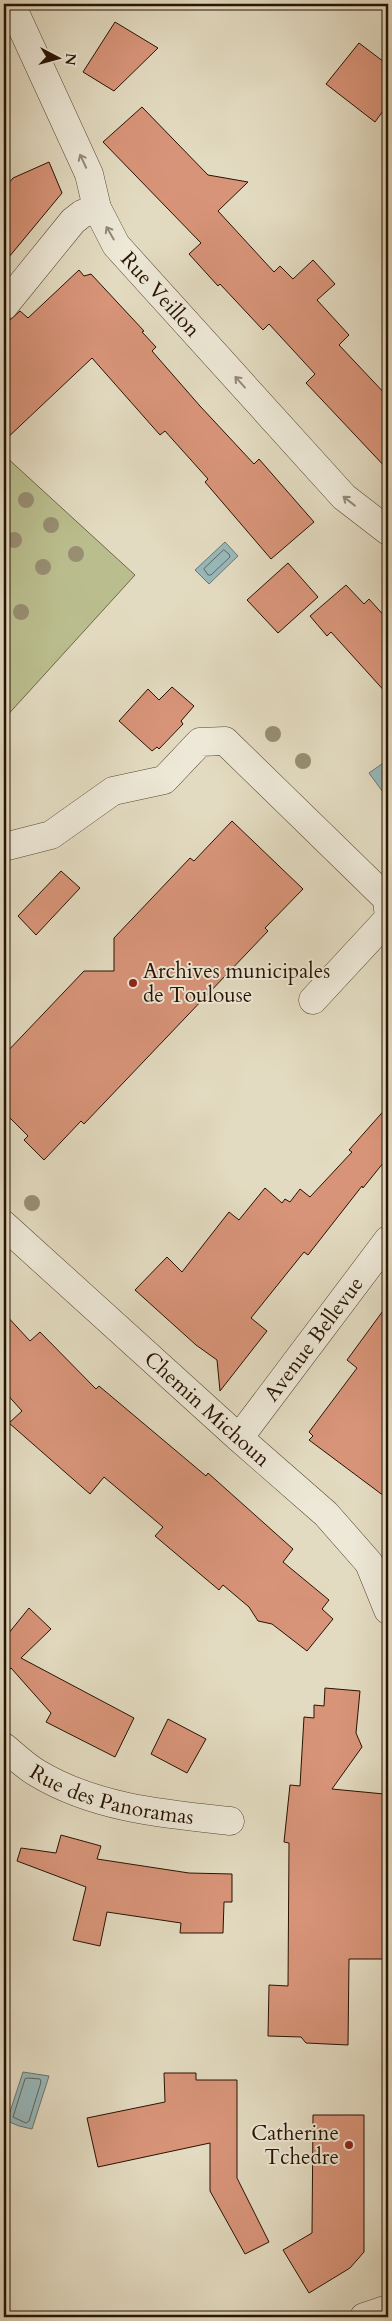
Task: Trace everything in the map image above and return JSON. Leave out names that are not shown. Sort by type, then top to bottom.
[{"type":"street","name":"Rue Veillon","points":[[11,4],[89,174],[97,208],[116,245],[344,497],[388,531]]},
{"type":"street","points":[[4,306],[73,221],[82,214],[97,208]]},
{"type":"street","points":[[4,846],[52,835],[114,791],[164,780],[200,742],[225,741],[386,898],[388,909]]},
{"type":"street","points":[[313,1000],[388,919]]},
{"type":"street","name":"Chemin Michoun","points":[[4,1225],[239,1438],[326,1514],[369,1564],[388,1610]]},
{"type":"street","name":"Avenue Bellevue","points":[[239,1438],[388,1240]]},
{"type":"street","name":"Rue des Panoramas","points":[[4,1747],[37,1773],[96,1800],[164,1814],[230,1820]]},
{"type":"street","points":[[364,2317],[388,2309]]},
{"type":"green space","points":[[4,455],[135,575],[4,719]]},
{"type":"water","points":[[225,542],[238,556],[209,584],[195,570]]},
{"type":"water","points":[[386,761],[388,764],[388,799],[369,773]]},
{"type":"water","points":[[23,2072],[49,2076],[32,2129],[7,2121]]},
{"type":"building","points":[[115,22],[158,48],[114,91],[83,72]]},
{"type":"building","points":[[359,43],[388,65],[388,104],[375,122],[326,84]]},
{"type":"building","points":[[142,107],[208,175],[248,182],[218,211],[274,272],[280,266],[293,279],[313,260],[335,284],[317,300],[349,335],[339,345],[388,397],[388,470],[306,383],[315,374],[269,324],[263,330],[220,284],[218,286],[189,254],[201,243],[103,142]]},
{"type":"building","points":[[49,162],[62,193],[4,263],[4,189],[13,178]]},
{"type":"building","points":[[79,270],[84,276],[91,274],[144,331],[142,332],[156,347],[152,351],[200,406],[254,464],[259,459],[314,522],[271,559],[205,482],[208,479],[165,431],[160,435],[92,358],[4,441],[4,321],[10,320],[20,311],[28,318]]},
{"type":"building","points":[[288,563],[318,597],[278,633],[247,600]]},
{"type":"building","points":[[346,585],[364,604],[369,599],[388,620],[388,695],[331,632],[327,636],[310,616]]},
{"type":"building","points":[[172,687],[194,706],[181,721],[183,724],[159,749],[157,747],[152,751],[119,721],[148,689],[159,700]]},
{"type":"building","points":[[232,821],[303,889],[265,928],[268,931],[84,1124],[81,1121],[44,1160],[24,1140],[28,1136],[4,1112],[4,1055],[84,971],[114,971],[114,938],[190,858],[194,861]]},
{"type":"building","points":[[61,871],[80,888],[36,935],[18,916]]},
{"type":"building","points":[[388,1106],[388,1157],[363,1188],[362,1186],[308,1255],[304,1252],[251,1318],[267,1331],[220,1391],[217,1360],[196,1345],[135,1290],[167,1257],[182,1272],[229,1212],[239,1220],[265,1188],[282,1203],[285,1199],[290,1202],[300,1189],[310,1197],[352,1152],[349,1150]]},
{"type":"building","points":[[388,1304],[388,1499],[309,1440],[313,1436],[309,1432],[357,1368],[347,1360]]},
{"type":"building","points":[[4,1313],[30,1341],[40,1332],[96,1389],[99,1386],[206,1476],[208,1473],[293,1549],[283,1562],[329,1600],[322,1609],[333,1619],[307,1651],[272,1624],[258,1621],[249,1607],[223,1585],[219,1590],[155,1536],[163,1527],[104,1477],[90,1494],[9,1423],[22,1411],[4,1391]]},
{"type":"building","points":[[29,1608],[51,1629],[21,1658],[134,1718],[115,1757],[46,1722],[51,1713],[11,1668],[4,1675],[4,1639]]},
{"type":"building","points":[[325,1688],[360,1691],[356,1733],[362,1747],[332,1789],[384,1794],[384,1870],[388,1870],[388,1959],[349,1959],[348,2045],[306,2043],[301,2037],[268,2036],[269,1985],[288,1986],[289,1843],[284,1842],[290,1785],[300,1786],[304,1717],[314,1718],[314,1705],[324,1706]]},
{"type":"building","points":[[168,1719],[206,1739],[187,1773],[151,1754]]},
{"type":"building","points":[[61,1835],[101,1846],[97,1859],[189,1873],[232,1874],[232,1902],[224,1902],[223,1933],[180,1933],[181,1923],[107,1912],[100,1946],[73,1940],[86,1887],[17,1861],[21,1848],[56,1853]]},
{"type":"building","points":[[164,2073],[196,2073],[196,2080],[237,2080],[237,2178],[269,2242],[245,2254],[210,2191],[210,2143],[98,2167],[87,2118],[165,2102]]},
{"type":"building","points":[[313,2115],[364,2115],[364,2252],[350,2268],[309,2293],[283,2250],[312,2233]]},
{"type":"place","name":"Archives municipales de Toulouse","points":[[133,983]]},
{"type":"place","name":"Catherine Tchedre","points":[[349,2145]]}]
